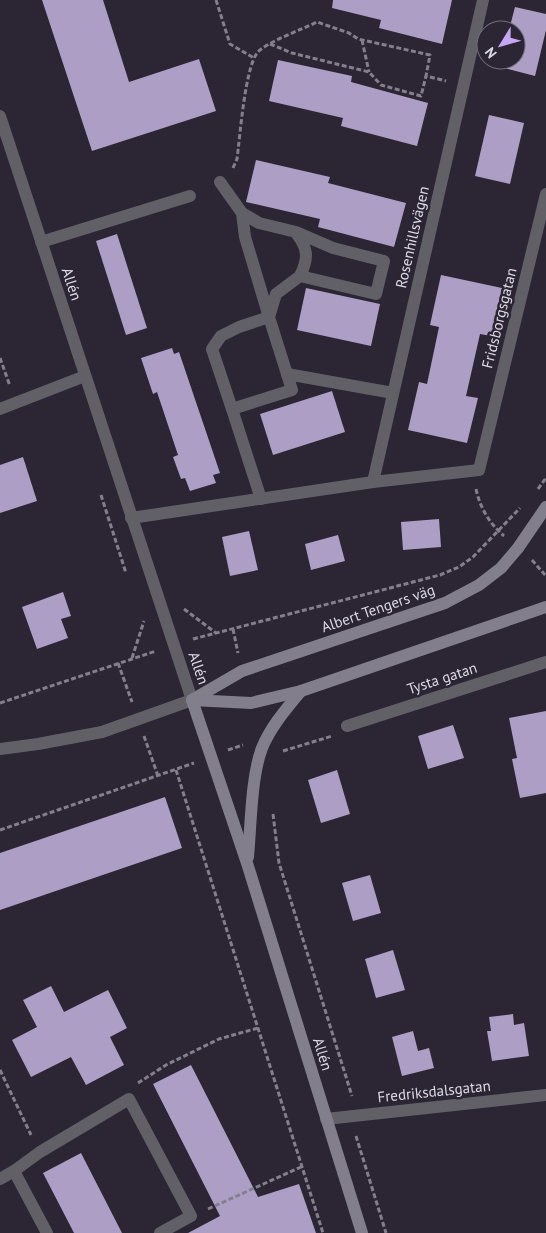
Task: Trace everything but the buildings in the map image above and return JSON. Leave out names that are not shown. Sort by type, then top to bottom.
[{"type":"main road","name":"Albert Tengers väg","points":[[192,700],[242,671],[445,603],[479,585],[501,568],[518,548],[546,507]]},
{"type":"main road","name":"Albert Tengers väg","points":[[192,700],[251,703],[301,691],[546,606]]},
{"type":"main road","points":[[247,863],[256,768],[262,747],[278,720],[301,691]]},
{"type":"main road","name":"Allén","points":[[192,700],[247,863],[362,1233]]},
{"type":"street","name":"Rosenhillsvägen","points":[[373,482],[483,0]]},
{"type":"street","name":"Allén","points":[[0,116],[192,700]]},
{"type":"street","points":[[220,182],[242,213],[259,223],[296,232],[333,248],[384,261],[376,294],[300,276]]},
{"type":"street","name":"Fridsborgsgatan","points":[[479,470],[546,194]]},
{"type":"street","points":[[41,242],[190,196]]},
{"type":"street","points":[[232,409],[292,390],[245,237],[242,213]]},
{"type":"street","points":[[269,318],[276,294],[300,276],[306,257],[305,244],[296,232]]},
{"type":"street","points":[[261,499],[212,349],[221,336],[239,326],[269,318]]},
{"type":"street","points":[[288,374],[394,393]]},
{"type":"street","points":[[0,409],[85,376]]},
{"type":"street","points":[[131,518],[373,482],[479,470]]},
{"type":"street","name":"Tysta gatan","points":[[347,726],[546,662]]},
{"type":"street","name":"Albert Tengers väg","points":[[0,749],[102,732],[192,700]]},
{"type":"street","name":"Fredriksdalsgatan","points":[[326,1119],[546,1094]]},
{"type":"street","points":[[0,1179],[40,1152],[129,1099],[192,1216],[160,1233]]},
{"type":"street","points":[[14,1171],[47,1233]]},
{"type":"path","points":[[216,0],[230,44],[254,58]]},
{"type":"path","points":[[220,182],[229,175],[237,159],[249,69],[254,58],[258,52],[270,44],[317,22],[349,32],[358,39],[430,56],[421,96],[381,85],[369,72],[362,40]]},
{"type":"path","points":[[270,44],[292,53],[369,72]]},
{"type":"path","points":[[426,76],[463,85]]},
{"type":"path","points":[[0,358],[15,403]]},
{"type":"path","points":[[479,470],[475,483],[484,512],[498,530],[533,560],[545,574]]},
{"type":"path","points":[[216,633],[440,575],[458,567],[473,557],[498,530]]},
{"type":"path","points":[[0,703],[132,658]]},
{"type":"path","points":[[262,747],[284,751],[337,734],[347,726]]},
{"type":"path","points":[[281,758],[284,751]]},
{"type":"path","points":[[0,830],[176,770],[323,1233]]},
{"type":"path","points":[[273,814],[279,863],[354,1100],[350,1116],[386,1233]]},
{"type":"path","points":[[129,1099],[138,1083],[166,1065],[219,1039],[258,1028]]},
{"type":"path","points":[[0,1070],[40,1152]]},
{"type":"path","points":[[192,1216],[301,1167]]}]
